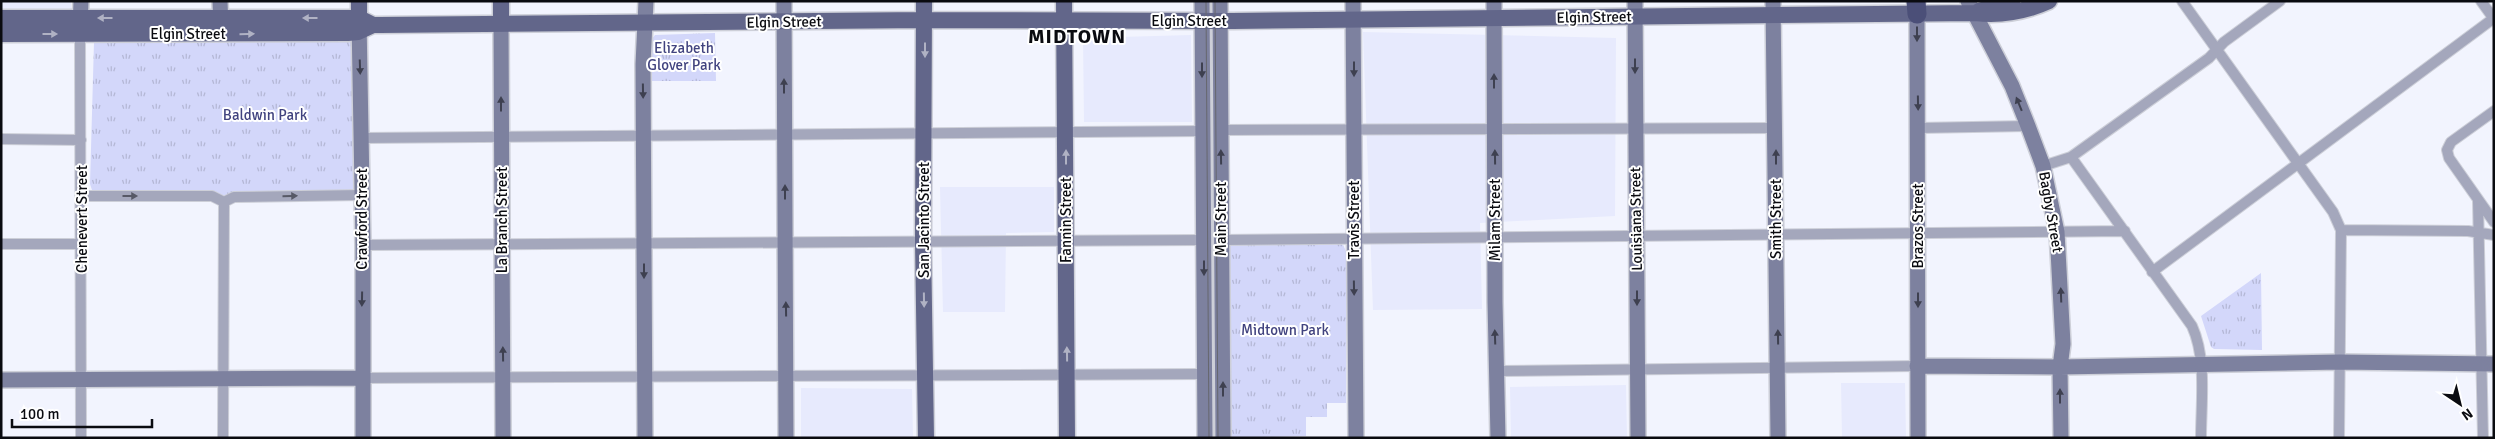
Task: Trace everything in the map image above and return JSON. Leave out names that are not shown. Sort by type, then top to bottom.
[{"type":"main road","name":"Chenevert Street","points":[[80,26],[81,1]]},
{"type":"main road","points":[[220,1],[221,26]]},
{"type":"main road","name":"Crawford Street","points":[[359,1],[363,25],[363,438]]},
{"type":"main road","name":"La Branch Street","points":[[501,1],[503,438]]},
{"type":"main road","points":[[645,438],[642,64],[646,1]]},
{"type":"main road","points":[[784,1],[786,438]]},
{"type":"main road","name":"San Jacinto Street","points":[[924,1],[925,134],[923,241],[926,438]]},
{"type":"main road","name":"Fannin Street","points":[[1064,1],[1067,438]]},
{"type":"main road","name":"Main Street","points":[[1202,1],[1205,438]]},
{"type":"main road","name":"Main Street","points":[[1220,1],[1223,438]]},
{"type":"main road","name":"Travis Street","points":[[1354,1],[1356,438]]},
{"type":"main road","name":"Milam Street","points":[[1494,1],[1498,438]]},
{"type":"main road","points":[[1972,7],[1992,6],[2012,1]]},
{"type":"main road","points":[[1972,7],[2000,16],[2037,7],[2049,1]]},
{"type":"main road","name":"Elgin Street","points":[[1,18],[80,26],[646,24],[925,20],[1220,21],[1494,18],[1635,9],[1972,7]]},
{"type":"main road","name":"Bagby Street","points":[[1972,7],[2012,86],[2028,126],[2043,166],[2057,232],[2063,337],[2060,367],[2061,438]]},
{"type":"main road","name":"Smith Street","points":[[1774,8],[1778,438]]},
{"type":"main road","name":"Brazos Street","points":[[1917,8],[1918,438]]},
{"type":"main road","name":"Louisiana Street","points":[[1635,9],[1638,438]]},
{"type":"main road","name":"Elgin Street","points":[[1,34],[80,26]]},
{"type":"main road","points":[[1917,366],[2060,367],[2340,362],[2487,364]]},
{"type":"main road","points":[[1,380],[362,378]]},
{"type":"street","points":[[2182,1],[2333,212],[2341,230],[2339,438]]},
{"type":"street","points":[[2043,166],[2071,158],[2210,58],[2224,42],[2280,1]]},
{"type":"street","points":[[2152,272],[2494,19],[2481,1]]},
{"type":"street","name":"Chenevert Street","points":[[80,26],[81,438]]},
{"type":"street","points":[[2494,111],[2451,142],[2447,150],[2478,201],[2494,222]]},
{"type":"street","points":[[1918,128],[2028,126]]},
{"type":"street","points":[[1221,130],[1776,128]]},
{"type":"street","points":[[362,138],[1202,131]]},
{"type":"street","points":[[1,139],[81,140]]},
{"type":"street","points":[[2071,158],[2192,326],[2197,338],[2201,364],[2201,438]]},
{"type":"street","points":[[224,202],[234,197],[362,195]]},
{"type":"street","points":[[81,196],[212,196],[224,202]]},
{"type":"street","points":[[2478,201],[2487,364],[2482,438]]},
{"type":"street","points":[[223,438],[224,202]]},
{"type":"street","points":[[2341,230],[2480,233],[2494,235]]},
{"type":"street","points":[[1222,240],[2125,231]]},
{"type":"street","points":[[363,245],[1203,240]]},
{"type":"street","points":[[1,244],[82,244]]},
{"type":"street","points":[[1497,371],[1917,366]]},
{"type":"street","points":[[362,378],[1204,374]]},
{"type":"shaded area","points":[[1,1],[71,1],[71,10],[1,10]]},
{"type":"shaded area","points":[[1363,32],[1616,38],[1615,216],[1480,223],[1482,309],[1373,310]]},
{"type":"shaded area","points":[[1191,35],[1192,122],[1084,122],[1083,38]]},
{"type":"shaded area","points":[[940,187],[1054,187],[1054,232],[1006,233],[1005,312],[943,312]]},
{"type":"shaded area","points":[[1841,383],[1905,383],[1906,438],[1842,438]]},
{"type":"shaded area","points":[[1626,385],[1627,438],[1511,438],[1510,387]]},
{"type":"shaded area","points":[[801,388],[912,389],[913,438],[801,438]]},
{"type":"green space","name":"Elizabeth Glover Park","points":[[715,33],[716,81],[652,81],[652,39],[655,35]]},
{"type":"green space","name":"Baldwin Park","points":[[354,35],[357,187],[353,190],[226,197],[92,190],[90,184],[94,42]]},
{"type":"green space","name":"Midtown Park","points":[[1339,243],[1343,245],[1346,251],[1346,403],[1327,403],[1327,417],[1306,417],[1306,436],[1225,438],[1226,248],[1233,244]]},
{"type":"green space","points":[[2261,273],[2262,350],[2214,349],[2211,347],[2201,316]]},
{"type":"tram line","points":[[1206,1],[1209,438]]},
{"type":"tram line","points":[[1215,1],[1218,438]]},
{"type":"district","name":"MIDTOWN","points":[[1077,36]]}]
